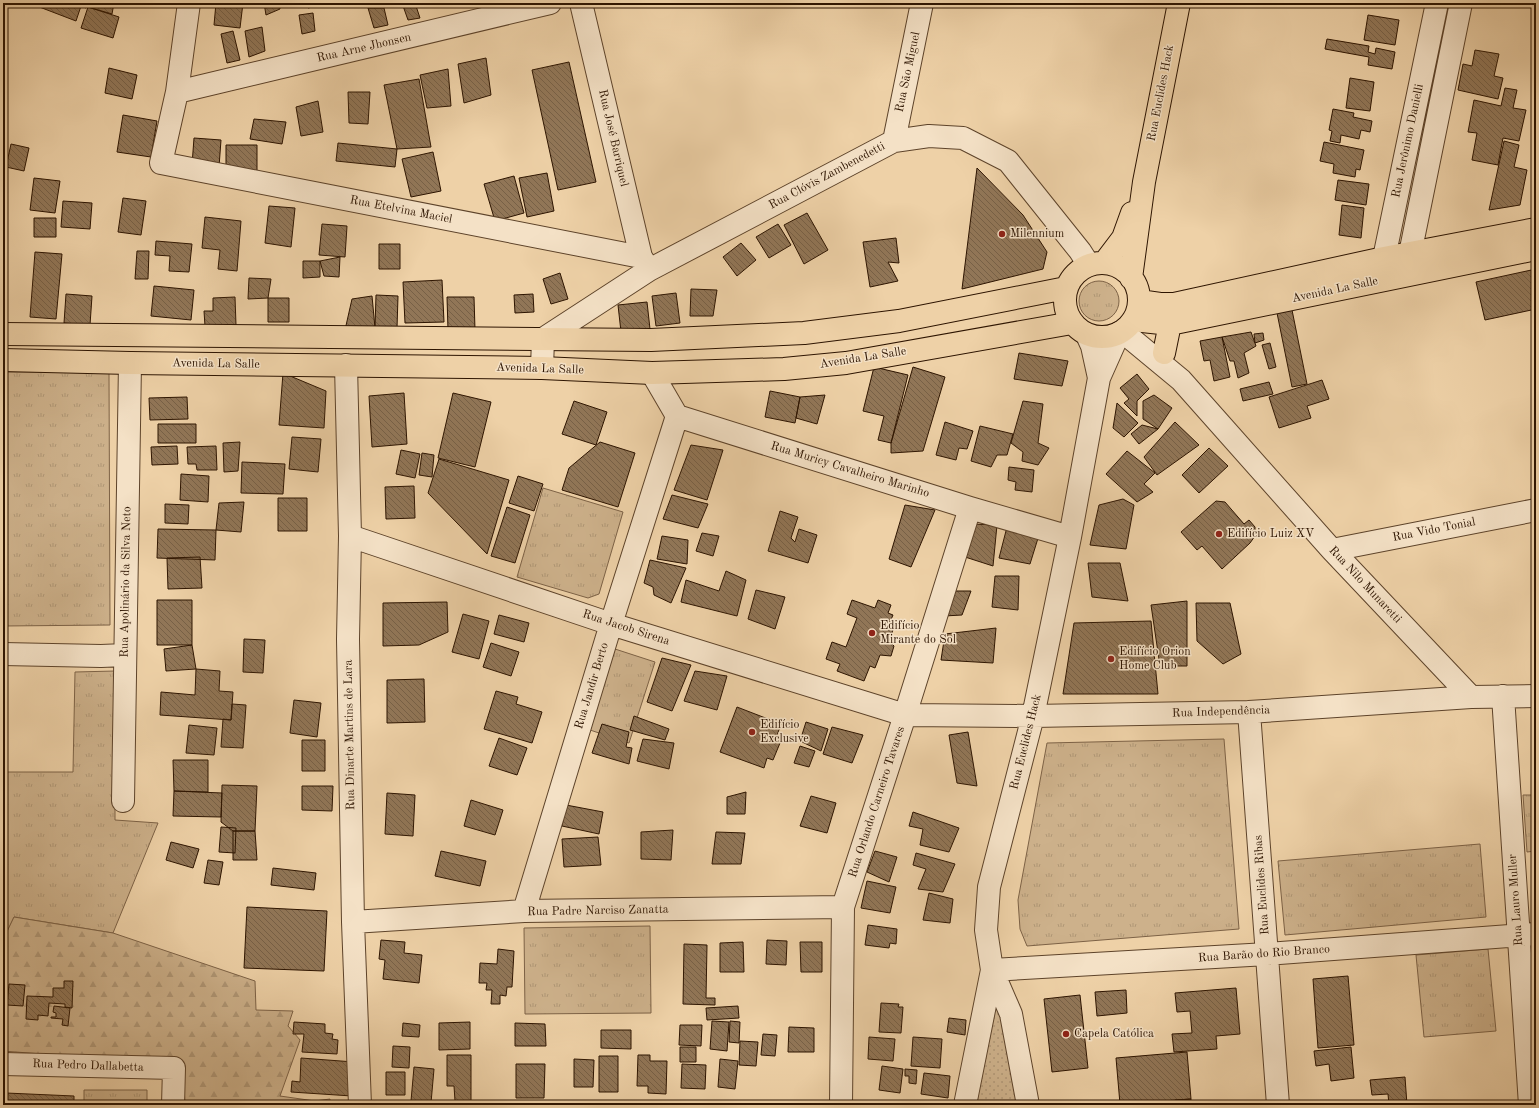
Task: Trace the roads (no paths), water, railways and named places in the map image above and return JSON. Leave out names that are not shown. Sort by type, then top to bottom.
[{"type":"main road","name":"Rua Euclides Hack","points":[[1131,278],[1144,182],[1179,3]]},
{"type":"main road","name":"Rua Euclides Hack","points":[[1097,264],[1123,238],[1144,182]]},
{"type":"main road","name":"Avenida La Salle","points":[[1129,322],[1387,280],[1412,264],[1536,229]]},
{"type":"main road","name":"Avenida La Salle","points":[[1172,314],[1384,258],[1412,264],[1536,249]]},
{"type":"main road","points":[[1097,264],[1120,268],[1131,278],[1137,289],[1129,322],[1105,337],[1080,329],[1065,306],[1066,288],[1074,275],[1097,264]]},
{"type":"main road","points":[[3,334],[651,340],[804,333],[899,321],[1066,288]]},
{"type":"main road","points":[[1164,353],[1172,314]]},
{"type":"main road","points":[[899,321],[905,352]]},
{"type":"main road","name":"Avenida La Salle","points":[[3,360],[542,368],[652,373],[784,369],[846,363],[905,352],[1080,329]]},
{"type":"main road","points":[[59,361],[62,335]]},
{"type":"street","points":[[177,92],[189,3]]},
{"type":"street","name":"Rua Arne Jhonsen","points":[[177,92],[550,3]]},
{"type":"street","name":"Rua José Barriquel","points":[[581,3],[645,264]]},
{"type":"street","name":"Rua São Miguel","points":[[894,141],[922,3]]},
{"type":"street","points":[[1436,7],[1460,9]]},
{"type":"street","name":"Rua Jerônimo Danielli","points":[[1387,280],[1384,258],[1436,7]]},
{"type":"street","name":"Rua Jerônimo Danielli","points":[[1412,264],[1460,9]]},
{"type":"street","name":"Rua Etelvina Maciel","points":[[177,92],[161,164],[645,264]]},
{"type":"street","points":[[1413,117],[1438,121]]},
{"type":"street","name":"Rua Clóvis Zambenedetti","points":[[543,339],[645,264],[894,141],[929,136],[963,138],[1008,161],[1080,251],[1097,264]]},
{"type":"street","name":"Rua Nilo Munaretti","points":[[1129,322],[1164,353],[1181,380]]},
{"type":"street","name":"Rua Nilo Munaretti","points":[[1129,322],[1332,550],[1471,697]]},
{"type":"street","name":"Rua Euclides Hack","points":[[965,1105],[992,970],[986,930],[989,887],[1033,716],[1070,537],[1098,378],[1129,322]]},
{"type":"street","name":"Rua Euclides Hack","points":[[1080,329],[1092,346],[1098,378]]},
{"type":"street","points":[[542,368],[543,339]]},
{"type":"street","name":"Rua Apolinário da Silva Neto","points":[[123,800],[130,363]]},
{"type":"street","name":"Rua Dinarte Martins de Lara","points":[[346,365],[350,536],[348,639],[353,922],[360,1105]]},
{"type":"street","points":[[652,373],[677,416]]},
{"type":"street","name":"Rua Muricy Cavalheiro Marinho","points":[[677,416],[970,508],[1070,537]]},
{"type":"street","name":"Rua Jandir Berto","points":[[524,911],[611,624],[677,416]]},
{"type":"street","name":"Rua Orlando Carneiro Tavares","points":[[841,1105],[843,907],[970,508]]},
{"type":"street","name":"Rua Vido Tonial","points":[[1332,550],[1536,510]]},
{"type":"street","name":"Rua Jacob Sirena","points":[[350,536],[611,624],[905,715]]},
{"type":"street","points":[[3,654],[125,655]]},
{"type":"street","name":"Rua Lauro Muller","points":[[1503,696],[1527,935],[1530,1105]]},
{"type":"street","name":"Rua Independência","points":[[905,715],[1033,716],[1249,712],[1471,697],[1536,696]]},
{"type":"street","name":"Rua Euclides Ribas","points":[[1249,712],[1278,1105]]},
{"type":"street","name":"Rua Padre Narciso Zanatta","points":[[353,922],[524,911],[843,907]]},
{"type":"street","name":"Rua Barão do Rio Branco","points":[[992,970],[1267,954],[1527,935]]},
{"type":"street","points":[[992,970],[1011,1014],[1028,1105]]},
{"type":"street","name":"Rua Pedro Dallabetta","points":[[3,1064],[174,1068],[173,1105]]},
{"type":"place","name":"Milennium","points":[[1002,234]]},
{"type":"place","name":"Edifício Luiz XV","points":[[1219,534]]},
{"type":"place","name":"Edifício Mirante do Sol","points":[[872,633]]},
{"type":"place","name":"Edifício Orion Home Club","points":[[1111,659]]},
{"type":"place","name":"Edifício Exclusive","points":[[752,732]]},
{"type":"place","name":"Capela Católica","points":[[1066,1034]]}]
